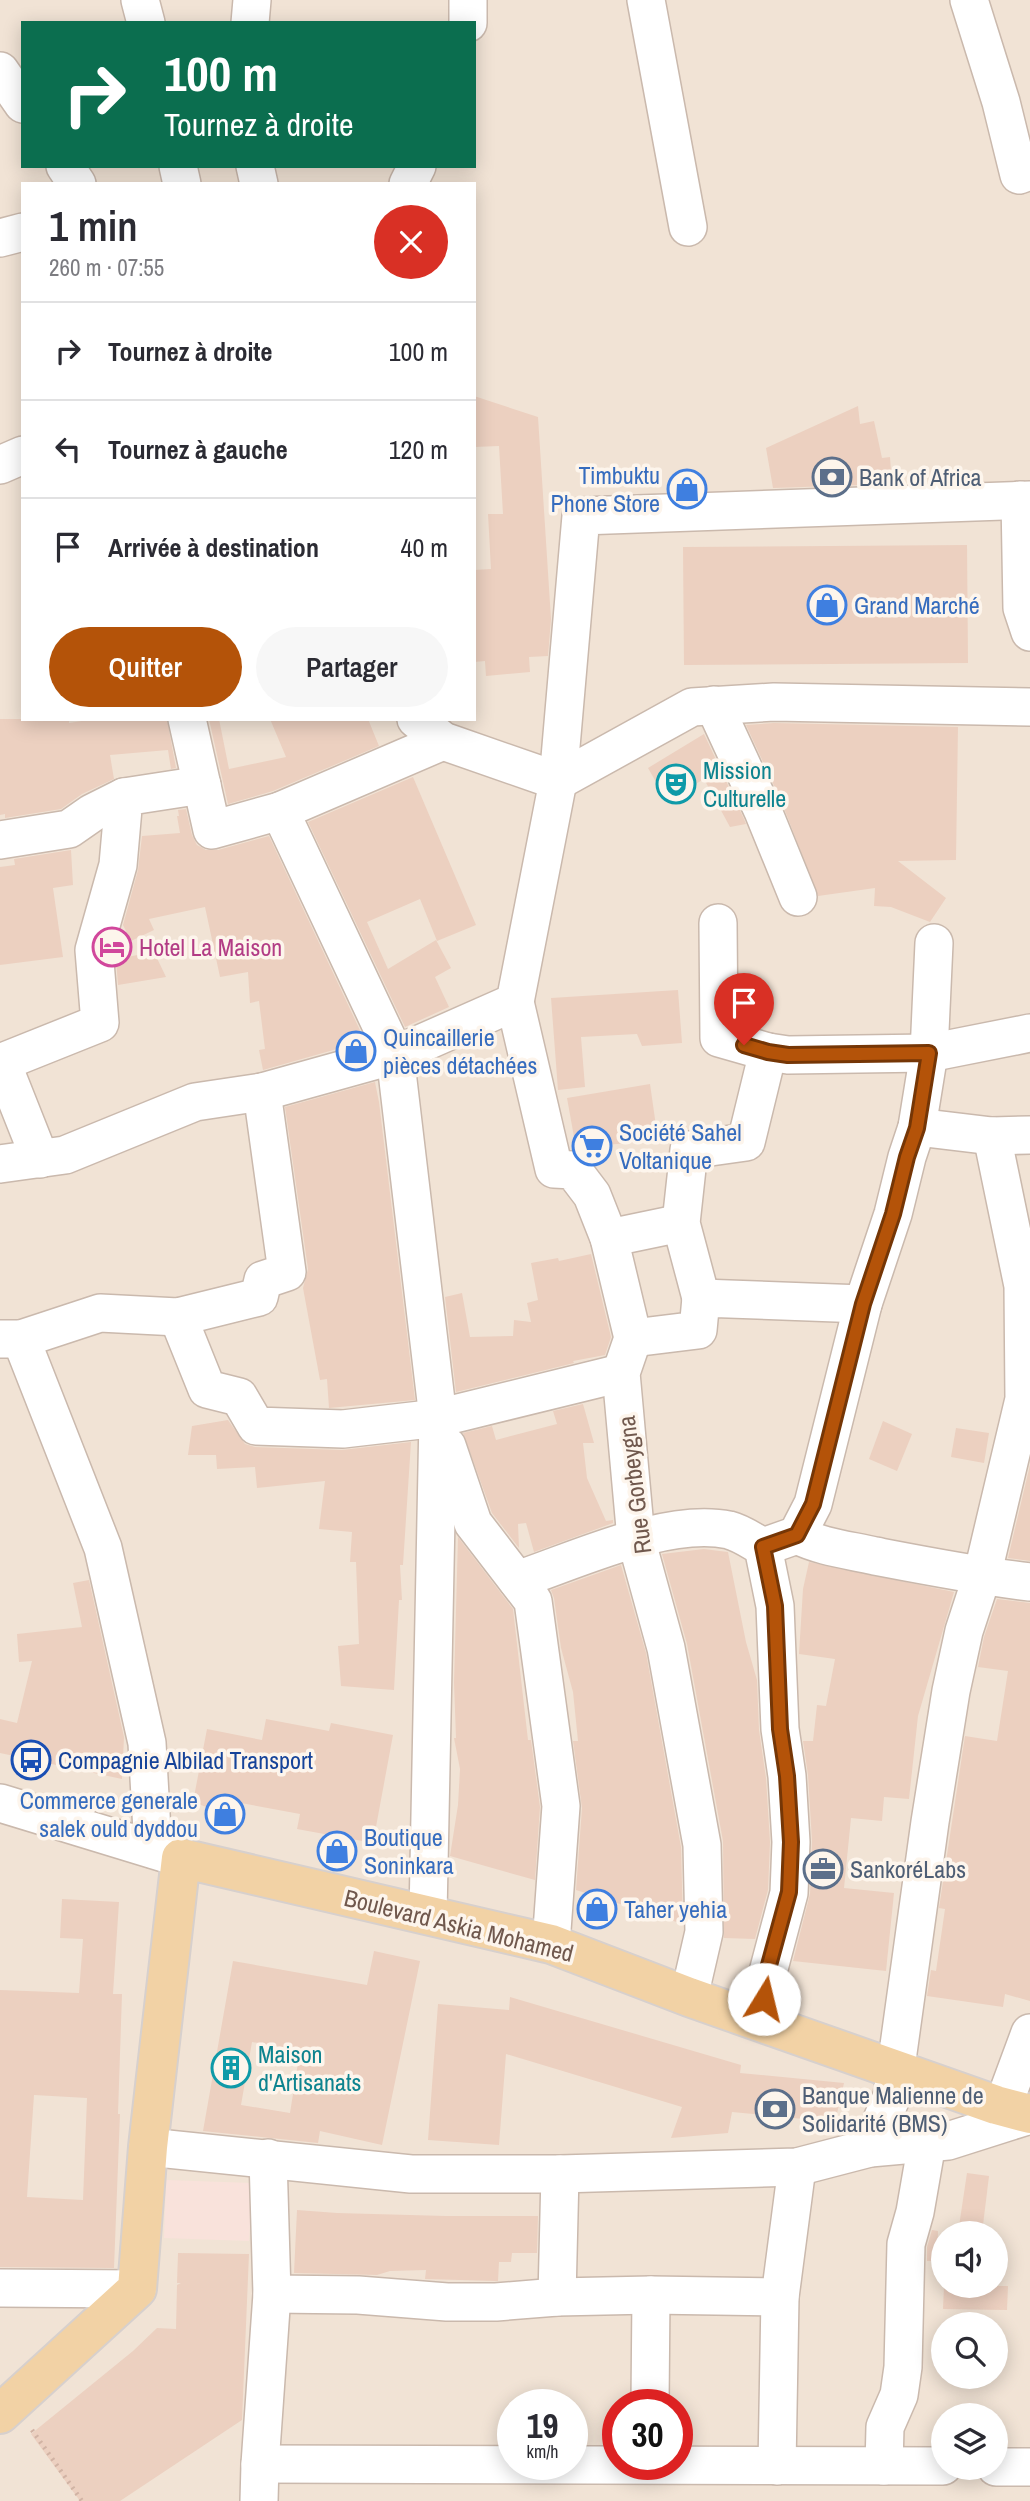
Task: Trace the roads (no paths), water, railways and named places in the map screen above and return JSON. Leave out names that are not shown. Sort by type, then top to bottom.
[{"type":"main road","name":"Boulevard Askia Mohamed","points":[[167,1854],[551,1944],[689,1997],[1021,2112]]},
{"type":"main road","points":[[7,2408],[137,2289],[167,1854]]},
{"type":"street","points":[[140,0],[145,21]]},
{"type":"street","points":[[250,21],[252,0]]},
{"type":"street","points":[[468,0],[468,21]]},
{"type":"street","points":[[646,0],[688,228]]},
{"type":"street","points":[[969,0],[1016,97],[1019,175],[1030,171]]},
{"type":"street","points":[[0,71],[21,101]]},
{"type":"street","points":[[0,238],[21,233]]},
{"type":"street","points":[[0,465],[21,456]]},
{"type":"street","points":[[768,1052],[746,1142],[689,1150],[681,1223],[701,1298],[698,1330],[633,1338],[609,1238],[592,1195],[573,1170],[554,1169],[515,1002],[558,781],[581,516],[1025,500],[1022,608],[1030,632]]},
{"type":"street","points":[[558,781],[692,707],[774,702],[1030,707]]},
{"type":"street","points":[[714,705],[763,811],[798,897]]},
{"type":"street","points":[[187,721],[212,830],[280,811],[429,730],[558,781]]},
{"type":"street","points":[[0,840],[69,829],[92,813],[124,797],[202,785]]},
{"type":"street","points":[[40,1159],[1,1063],[100,1023],[94,950],[118,865],[124,797]]},
{"type":"street","points":[[280,811],[395,1055],[438,1418],[428,1915]]},
{"type":"street","points":[[718,923],[719,1038],[788,1055],[929,1053],[1030,1033]]},
{"type":"street","points":[[517,1580],[662,1531],[706,1527],[733,1531],[763,1547],[797,1535],[813,1504],[863,1304],[893,1214],[917,1128],[929,1053],[934,943]]},
{"type":"street","points":[[0,1164],[65,1156],[195,1102],[262,1092],[395,1055],[515,1002]]},
{"type":"street","points":[[167,1854],[147,1743],[103,1548],[11,1339],[100,1313],[178,1317],[259,1297],[263,1280],[287,1272],[262,1092]]},
{"type":"street","points":[[917,1128],[992,1136],[1030,1135]]},
{"type":"street","points":[[870,2148],[892,2096],[951,1691],[964,1631],[1024,1453],[1023,1286],[992,1136]]},
{"type":"street","points":[[609,1238],[681,1223]]},
{"type":"street","points":[[701,1298],[863,1304]]},
{"type":"street","points":[[178,1317],[207,1389],[239,1397],[256,1426],[343,1429],[438,1418],[621,1373]]},
{"type":"street","name":"Rue Gorbeygna","points":[[633,1338],[621,1373],[636,1539],[666,1648],[702,1845],[704,1932],[689,1997]]},
{"type":"street","points":[[438,1418],[473,1523],[533,1601],[561,1806],[551,1944]]},
{"type":"street","points":[[797,1535],[812,1543],[982,1576],[1030,1582]]},
{"type":"street","points":[[762,2022],[766,1976],[789,1892],[791,1842],[787,1776],[780,1729],[775,1606],[763,1547]]},
{"type":"street","name":"Boulevard Askia Mohamed","points":[[0,1803],[167,1854]]},
{"type":"street","points":[[148,2147],[411,2174],[560,2174],[797,2167],[870,2148],[948,2141],[1021,2112],[1030,2034]]},
{"type":"street","points":[[884,2466],[886,2427],[899,2395],[903,2367],[906,2244],[915,2212],[927,2143]]},
{"type":"street","points":[[259,2501],[272,2294],[268,2158]]},
{"type":"street","points":[[777,2466],[780,2297],[797,2167]]},
{"type":"street","points":[[557,2297],[560,2174]]},
{"type":"street","points":[[0,2288],[137,2289]]},
{"type":"street","points":[[272,2294],[358,2295],[447,2302],[650,2295],[780,2297]]},
{"type":"street","points":[[650,2295],[650,2389]]},
{"type":"street","points":[[260,2464],[602,2465]]},
{"type":"street","points":[[693,2465],[931,2466]]},
{"type":"street","points":[[1008,2467],[1030,2467]]},
{"type":"place","name":"Bank of Africa","points":[[832,477]]},
{"type":"place","name":"Timbuktu Phone Store","points":[[687,489]]},
{"type":"place","name":"Grand Marché","points":[[827,605]]},
{"type":"place","name":"Mission Culturelle","points":[[676,784]]},
{"type":"place","name":"Hotel La Maison","points":[[112,947]]},
{"type":"place","name":"Quincaillerie pièces détachées","points":[[356,1051]]},
{"type":"place","name":"Société Sahel Voltanique","points":[[592,1146]]},
{"type":"place","name":"Compagnie Albilad Transport","points":[[31,1760]]},
{"type":"place","name":"Commerce generale salek ould dyddou","points":[[225,1814]]},
{"type":"place","name":"Boutique Soninkara","points":[[337,1851]]},
{"type":"place","name":"SankoréLabs","points":[[823,1869]]},
{"type":"place","name":"Taher yehia","points":[[597,1909]]},
{"type":"place","name":"Maison d'Artisanats","points":[[231,2068]]},
{"type":"place","name":"Banque Malienne de Solidarité (BMS)","points":[[775,2109]]}]
